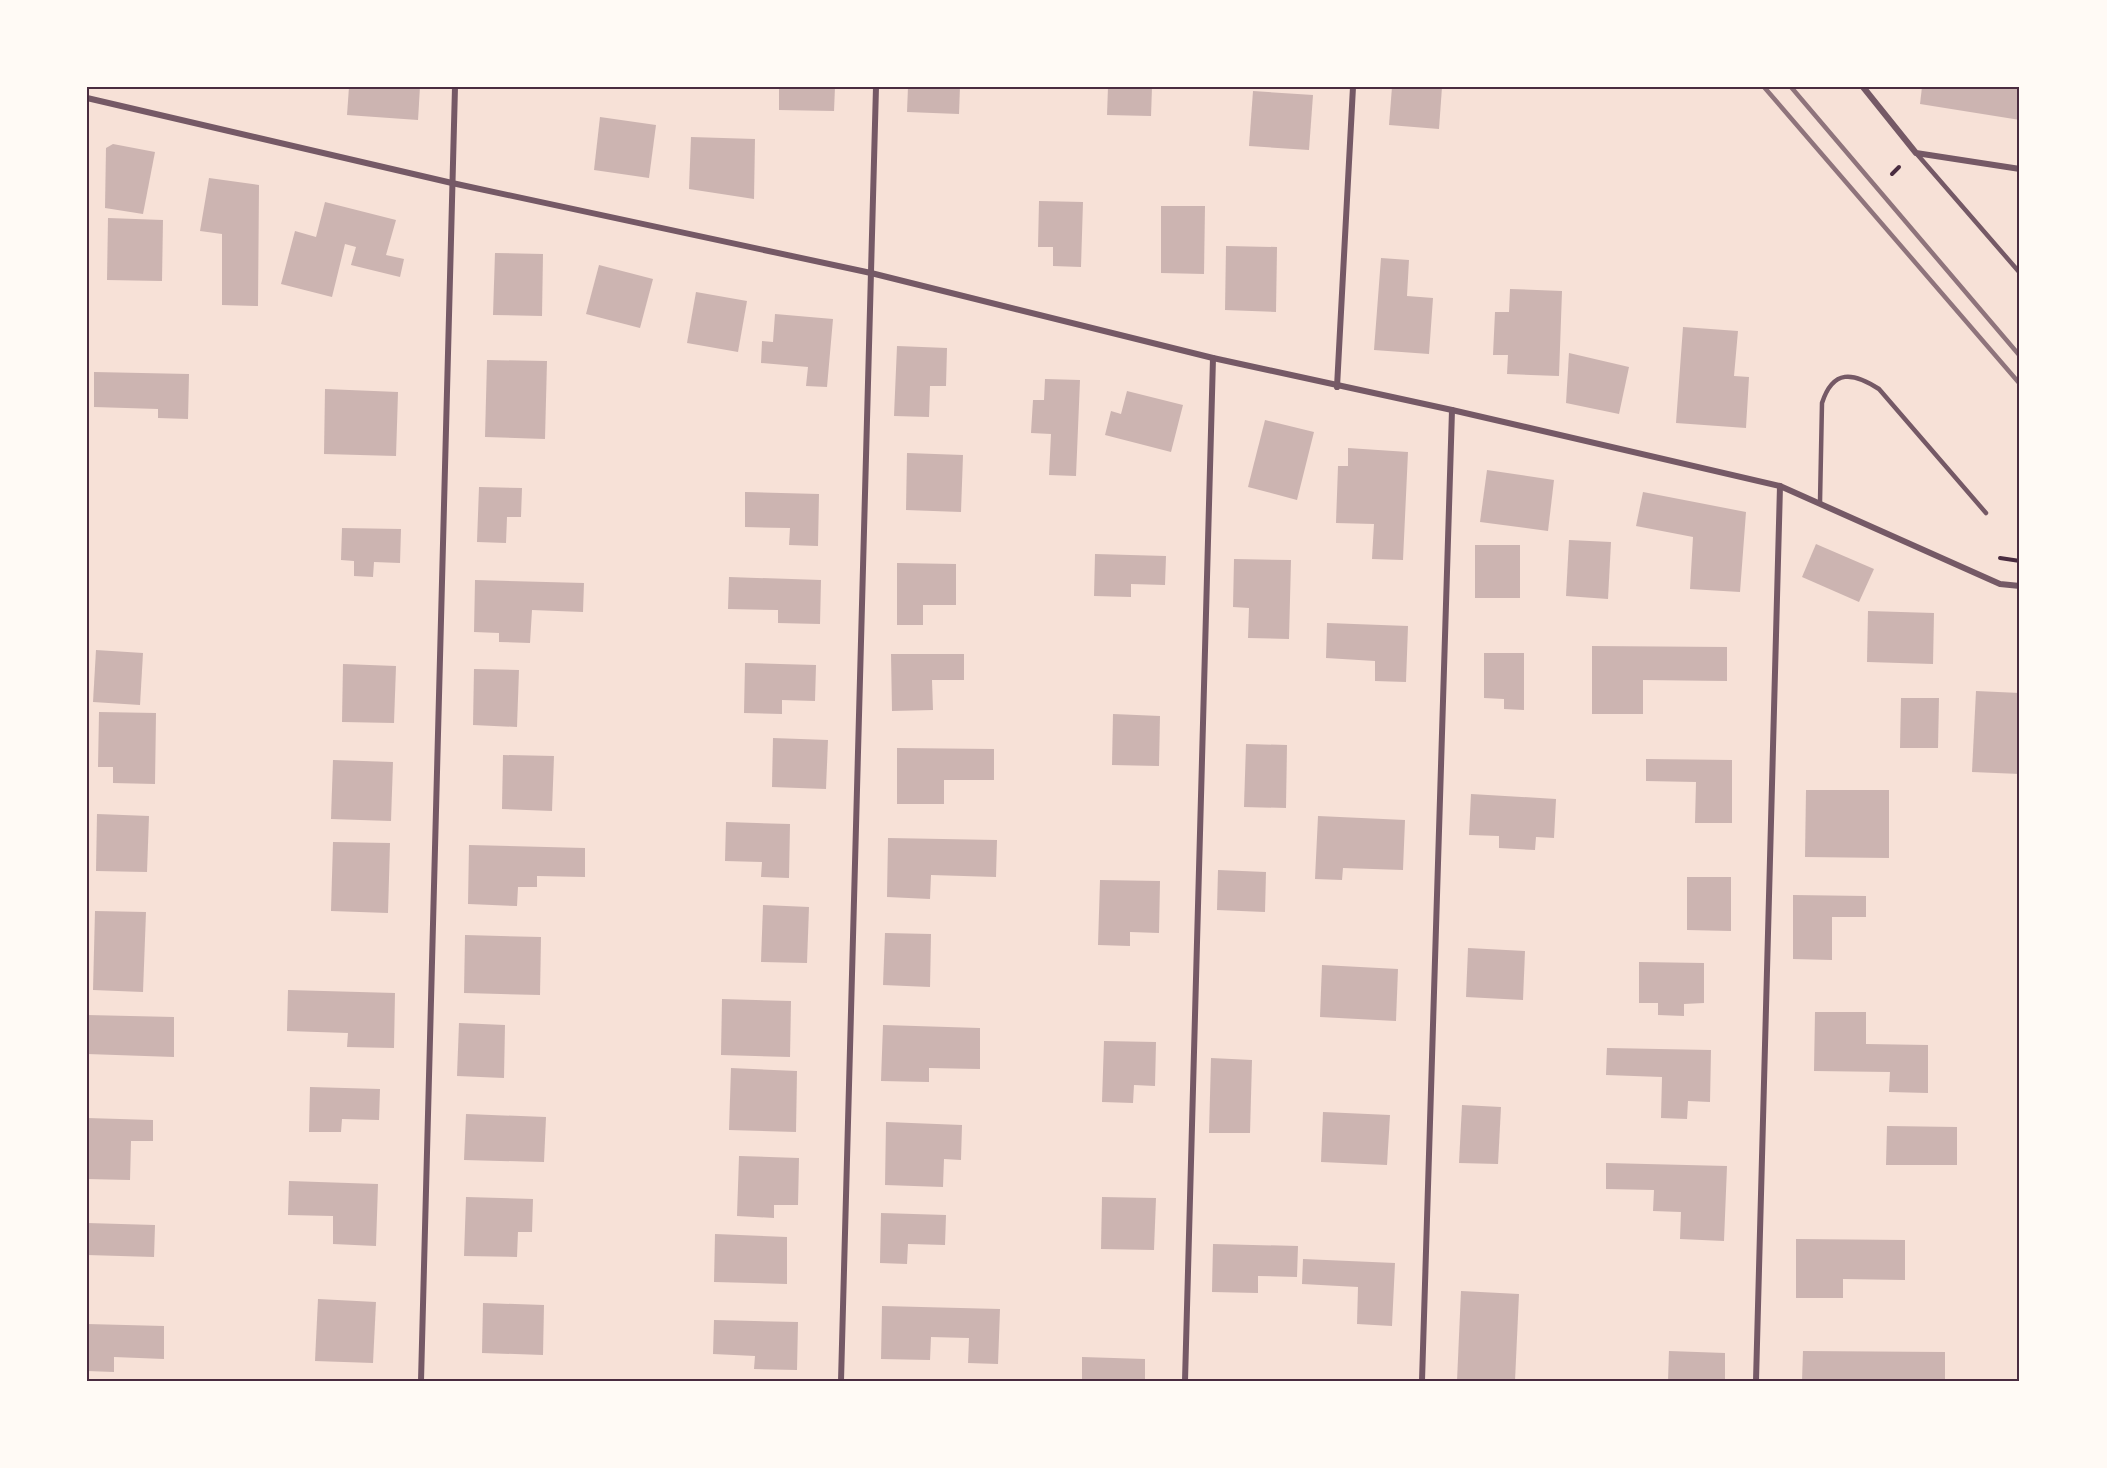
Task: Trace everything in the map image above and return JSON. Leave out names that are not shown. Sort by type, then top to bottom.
[{"type":"street","points":[[421,1381],[454,87]]},
{"type":"street","points":[[841,1381],[876,87]]},
{"type":"street","points":[[1337,387],[1353,87]]},
{"type":"street","points":[[1863,87],[1916,153],[2020,169]]},
{"type":"street","points":[[87,98],[452,183],[871,273],[1337,387],[1452,410],[1780,486],[2000,584],[2020,586]]},
{"type":"street","points":[[1185,1381],[1214,358]]},
{"type":"street","points":[[1422,1381],[1452,410]]},
{"type":"street","points":[[1756,1381],[1780,486]]},
{"type":"lane","points":[[1916,153],[2020,273]]},
{"type":"lane","points":[[1820,502],[1822,404],[1827,388],[1845,376],[1861,377],[1880,389],[1986,513]]},
{"type":"building","points":[[349,87],[420,87],[418,120],[347,115]]},
{"type":"building","points":[[779,87],[835,87],[834,111],[779,110]]},
{"type":"building","points":[[908,87],[960,87],[959,114],[907,112]]},
{"type":"building","points":[[1108,87],[1152,87],[1151,116],[1107,115]]},
{"type":"building","points":[[1392,87],[1442,87],[1439,129],[1389,125]]},
{"type":"building","points":[[1922,87],[2020,87],[2020,120],[1920,104]]},
{"type":"building","points":[[1253,91],[1313,95],[1309,150],[1249,146]]},
{"type":"building","points":[[600,117],[656,125],[649,178],[594,170]]},
{"type":"building","points":[[691,137],[755,139],[754,199],[689,189]]},
{"type":"building","points":[[113,144],[155,152],[143,214],[105,208],[106,148]]},
{"type":"building","points":[[209,178],[259,185],[258,306],[222,305],[222,234],[200,231]]},
{"type":"building","points":[[1039,201],[1083,202],[1081,267],[1053,266],[1053,247],[1038,247]]},
{"type":"building","points":[[325,202],[396,220],[386,255],[404,259],[400,277],[351,265],[356,247],[345,244],[332,297],[281,284],[295,231],[316,237]]},
{"type":"building","points":[[1161,206],[1205,206],[1204,274],[1161,273]]},
{"type":"building","points":[[108,218],[163,220],[162,281],[107,280]]},
{"type":"building","points":[[1226,246],[1277,247],[1276,312],[1225,310]]},
{"type":"building","points":[[495,253],[543,254],[542,316],[493,315]]},
{"type":"building","points":[[1381,258],[1409,260],[1407,296],[1433,298],[1429,354],[1374,350]]},
{"type":"building","points":[[599,265],[653,279],[640,328],[586,314]]},
{"type":"building","points":[[1510,289],[1562,291],[1559,376],[1507,374],[1508,355],[1493,355],[1495,312],[1509,312]]},
{"type":"building","points":[[696,292],[747,301],[738,352],[687,343]]},
{"type":"building","points":[[775,314],[833,319],[827,387],[806,386],[808,367],[761,363],[762,341],[773,342]]},
{"type":"building","points":[[1683,327],[1738,331],[1734,376],[1749,377],[1746,428],[1676,423]]},
{"type":"building","points":[[897,346],[947,348],[946,386],[930,386],[929,417],[894,416]]},
{"type":"building","points":[[1569,353],[1629,367],[1619,414],[1566,403]]},
{"type":"building","points":[[487,360],[547,361],[545,439],[485,437]]},
{"type":"building","points":[[94,372],[189,374],[188,419],[158,418],[158,409],[94,407]]},
{"type":"building","points":[[1045,379],[1080,380],[1076,476],[1049,475],[1051,434],[1031,433],[1033,400],[1044,400]]},
{"type":"building","points":[[325,389],[398,392],[396,456],[324,454]]},
{"type":"building","points":[[1127,391],[1183,405],[1171,452],[1105,435],[1111,411],[1121,414]]},
{"type":"building","points":[[1265,420],[1314,432],[1297,500],[1248,487]]},
{"type":"building","points":[[1348,448],[1408,452],[1403,560],[1372,559],[1374,524],[1336,523],[1338,466],[1348,466]]},
{"type":"building","points":[[907,453],[963,455],[961,512],[906,510]]},
{"type":"building","points":[[1487,470],[1554,480],[1548,531],[1480,522]]},
{"type":"building","points":[[479,487],[522,488],[521,517],[507,517],[506,543],[477,542]]},
{"type":"building","points":[[745,492],[819,494],[818,546],[789,545],[790,528],[745,527]]},
{"type":"building","points":[[1643,492],[1746,512],[1740,592],[1690,589],[1693,537],[1636,526]]},
{"type":"building","points":[[342,528],[401,529],[400,563],[374,562],[373,577],[354,576],[354,561],[341,560]]},
{"type":"building","points":[[1569,540],[1611,542],[1608,599],[1566,596]]},
{"type":"building","points":[[1816,544],[1874,569],[1859,602],[1802,577]]},
{"type":"building","points":[[1475,545],[1520,545],[1520,598],[1475,598]]},
{"type":"building","points":[[1095,554],[1166,556],[1165,585],[1131,584],[1131,597],[1094,596]]},
{"type":"building","points":[[1234,559],[1291,560],[1289,639],[1248,638],[1249,608],[1233,607]]},
{"type":"building","points":[[897,563],[956,564],[956,605],[923,605],[923,625],[897,625]]},
{"type":"building","points":[[729,577],[821,580],[820,624],[778,623],[778,610],[728,609]]},
{"type":"building","points":[[475,580],[584,583],[583,612],[532,610],[530,643],[499,642],[499,633],[474,632]]},
{"type":"building","points":[[1868,611],[1934,613],[1933,664],[1867,662]]},
{"type":"building","points":[[1327,623],[1408,626],[1406,682],[1375,681],[1375,661],[1326,658]]},
{"type":"building","points":[[1592,646],[1727,647],[1727,681],[1643,680],[1643,714],[1592,714]]},
{"type":"building","points":[[96,650],[143,653],[140,705],[93,702]]},
{"type":"building","points":[[1484,653],[1524,653],[1524,710],[1504,709],[1504,699],[1484,698]]},
{"type":"building","points":[[891,654],[964,654],[964,680],[932,680],[933,710],[892,711]]},
{"type":"building","points":[[745,663],[816,665],[815,701],[782,700],[782,714],[744,713]]},
{"type":"building","points":[[343,664],[396,666],[394,723],[342,722]]},
{"type":"building","points":[[474,669],[519,670],[517,727],[473,725]]},
{"type":"building","points":[[1976,691],[2020,693],[2020,774],[1972,772]]},
{"type":"building","points":[[1901,698],[1939,698],[1938,748],[1900,748]]},
{"type":"building","points":[[99,712],[156,713],[155,784],[113,783],[113,767],[98,767]]},
{"type":"building","points":[[1113,714],[1160,716],[1159,766],[1112,765]]},
{"type":"building","points":[[773,738],[828,740],[826,789],[772,787]]},
{"type":"building","points":[[1246,744],[1287,745],[1286,808],[1244,807]]},
{"type":"building","points":[[897,748],[994,749],[994,780],[944,780],[944,804],[897,804]]},
{"type":"building","points":[[503,755],[554,756],[552,811],[502,809]]},
{"type":"building","points":[[1646,759],[1732,760],[1732,823],[1695,823],[1696,782],[1646,781]]},
{"type":"building","points":[[333,760],[393,762],[391,821],[331,819]]},
{"type":"building","points":[[1806,790],[1889,790],[1889,858],[1805,857]]},
{"type":"building","points":[[1471,794],[1556,799],[1554,838],[1536,837],[1535,850],[1499,848],[1499,836],[1469,835]]},
{"type":"building","points":[[97,814],[149,816],[147,872],[96,871]]},
{"type":"building","points":[[1318,816],[1405,820],[1403,870],[1343,868],[1342,880],[1315,879]]},
{"type":"building","points":[[726,822],[790,824],[789,878],[761,877],[762,862],[725,861]]},
{"type":"building","points":[[888,838],[997,840],[996,877],[931,875],[930,899],[887,897]]},
{"type":"building","points":[[333,842],[390,843],[388,913],[331,911]]},
{"type":"building","points":[[469,845],[585,848],[585,877],[537,876],[537,887],[518,887],[517,906],[468,904]]},
{"type":"building","points":[[1218,870],[1266,872],[1265,912],[1217,910]]},
{"type":"building","points":[[1687,877],[1731,877],[1731,931],[1687,930]]},
{"type":"building","points":[[1100,880],[1160,881],[1159,933],[1130,932],[1130,946],[1098,945]]},
{"type":"building","points":[[1793,895],[1866,896],[1866,917],[1832,917],[1832,960],[1793,959]]},
{"type":"building","points":[[763,905],[809,907],[807,963],[761,962]]},
{"type":"building","points":[[95,911],[146,912],[143,992],[93,990]]},
{"type":"building","points":[[885,933],[931,934],[930,987],[883,985]]},
{"type":"building","points":[[465,935],[541,937],[540,995],[464,993]]},
{"type":"building","points":[[1468,948],[1525,951],[1523,1000],[1466,997]]},
{"type":"building","points":[[1639,962],[1704,963],[1704,1003],[1684,1004],[1684,1016],[1658,1015],[1658,1003],[1639,1003]]},
{"type":"building","points":[[1322,965],[1398,969],[1396,1021],[1320,1017]]},
{"type":"building","points":[[288,990],[395,993],[394,1048],[347,1047],[348,1033],[287,1031]]},
{"type":"building","points":[[722,999],[791,1001],[790,1057],[721,1055]]},
{"type":"building","points":[[1815,1012],[1866,1012],[1866,1044],[1928,1045],[1928,1093],[1889,1092],[1890,1072],[1814,1071]]},
{"type":"building","points":[[87,1015],[174,1017],[174,1057],[87,1054]]},
{"type":"building","points":[[459,1023],[505,1025],[504,1078],[457,1076]]},
{"type":"building","points":[[883,1025],[980,1028],[980,1069],[929,1068],[929,1082],[881,1081]]},
{"type":"building","points":[[1104,1041],[1156,1042],[1155,1086],[1134,1085],[1133,1103],[1102,1102]]},
{"type":"building","points":[[1607,1048],[1711,1050],[1710,1102],[1688,1101],[1687,1119],[1661,1118],[1662,1077],[1606,1075]]},
{"type":"building","points":[[1211,1058],[1252,1060],[1250,1133],[1209,1133]]},
{"type":"building","points":[[731,1068],[797,1071],[796,1132],[729,1130]]},
{"type":"building","points":[[310,1087],[380,1089],[379,1120],[342,1119],[341,1132],[309,1132]]},
{"type":"building","points":[[1462,1105],[1501,1107],[1498,1164],[1459,1163]]},
{"type":"building","points":[[1323,1112],[1390,1115],[1387,1165],[1321,1162]]},
{"type":"building","points":[[466,1114],[546,1117],[544,1162],[464,1160]]},
{"type":"building","points":[[87,1118],[153,1120],[153,1141],[131,1141],[130,1180],[87,1179]]},
{"type":"building","points":[[886,1122],[962,1125],[961,1160],[944,1159],[943,1187],[885,1185]]},
{"type":"building","points":[[1887,1126],[1957,1127],[1957,1165],[1886,1165]]},
{"type":"building","points":[[739,1156],[799,1158],[798,1205],[774,1205],[774,1218],[737,1216]]},
{"type":"building","points":[[1606,1163],[1727,1166],[1724,1241],[1680,1239],[1681,1212],[1653,1211],[1654,1190],[1606,1189]]},
{"type":"building","points":[[289,1181],[378,1184],[376,1246],[333,1244],[333,1216],[288,1215]]},
{"type":"building","points":[[466,1197],[533,1199],[532,1232],[518,1232],[517,1257],[464,1256]]},
{"type":"building","points":[[1102,1197],[1156,1198],[1154,1250],[1101,1249]]},
{"type":"building","points":[[881,1213],[946,1215],[945,1245],[908,1244],[907,1264],[880,1263]]},
{"type":"building","points":[[87,1223],[155,1225],[154,1257],[87,1255]]},
{"type":"building","points":[[715,1234],[787,1237],[787,1284],[714,1282]]},
{"type":"building","points":[[1796,1239],[1905,1240],[1905,1280],[1843,1279],[1843,1298],[1796,1298]]},
{"type":"building","points":[[1213,1244],[1298,1246],[1297,1277],[1258,1276],[1258,1293],[1212,1292]]},
{"type":"building","points":[[1303,1259],[1395,1263],[1392,1326],[1357,1324],[1358,1287],[1302,1284]]},
{"type":"building","points":[[1461,1291],[1519,1294],[1515,1381],[1457,1381]]},
{"type":"building","points":[[318,1299],[376,1302],[373,1363],[315,1361]]},
{"type":"building","points":[[483,1303],[544,1305],[543,1355],[482,1353]]},
{"type":"building","points":[[882,1306],[1000,1309],[998,1364],[968,1363],[969,1338],[931,1337],[930,1360],[881,1359]]},
{"type":"building","points":[[714,1320],[798,1322],[797,1370],[754,1369],[755,1356],[713,1354]]},
{"type":"building","points":[[87,1324],[164,1326],[164,1359],[114,1357],[114,1372],[87,1371]]},
{"type":"building","points":[[1669,1351],[1725,1353],[1725,1381],[1668,1381]]},
{"type":"building","points":[[1803,1351],[1945,1352],[1945,1381],[1802,1381]]},
{"type":"building","points":[[1082,1357],[1145,1359],[1145,1381],[1082,1381]]},
{"type":"railway","points":[[1764,87],[2020,384]]},
{"type":"railway","points":[[1791,87],[2020,356]]}]
